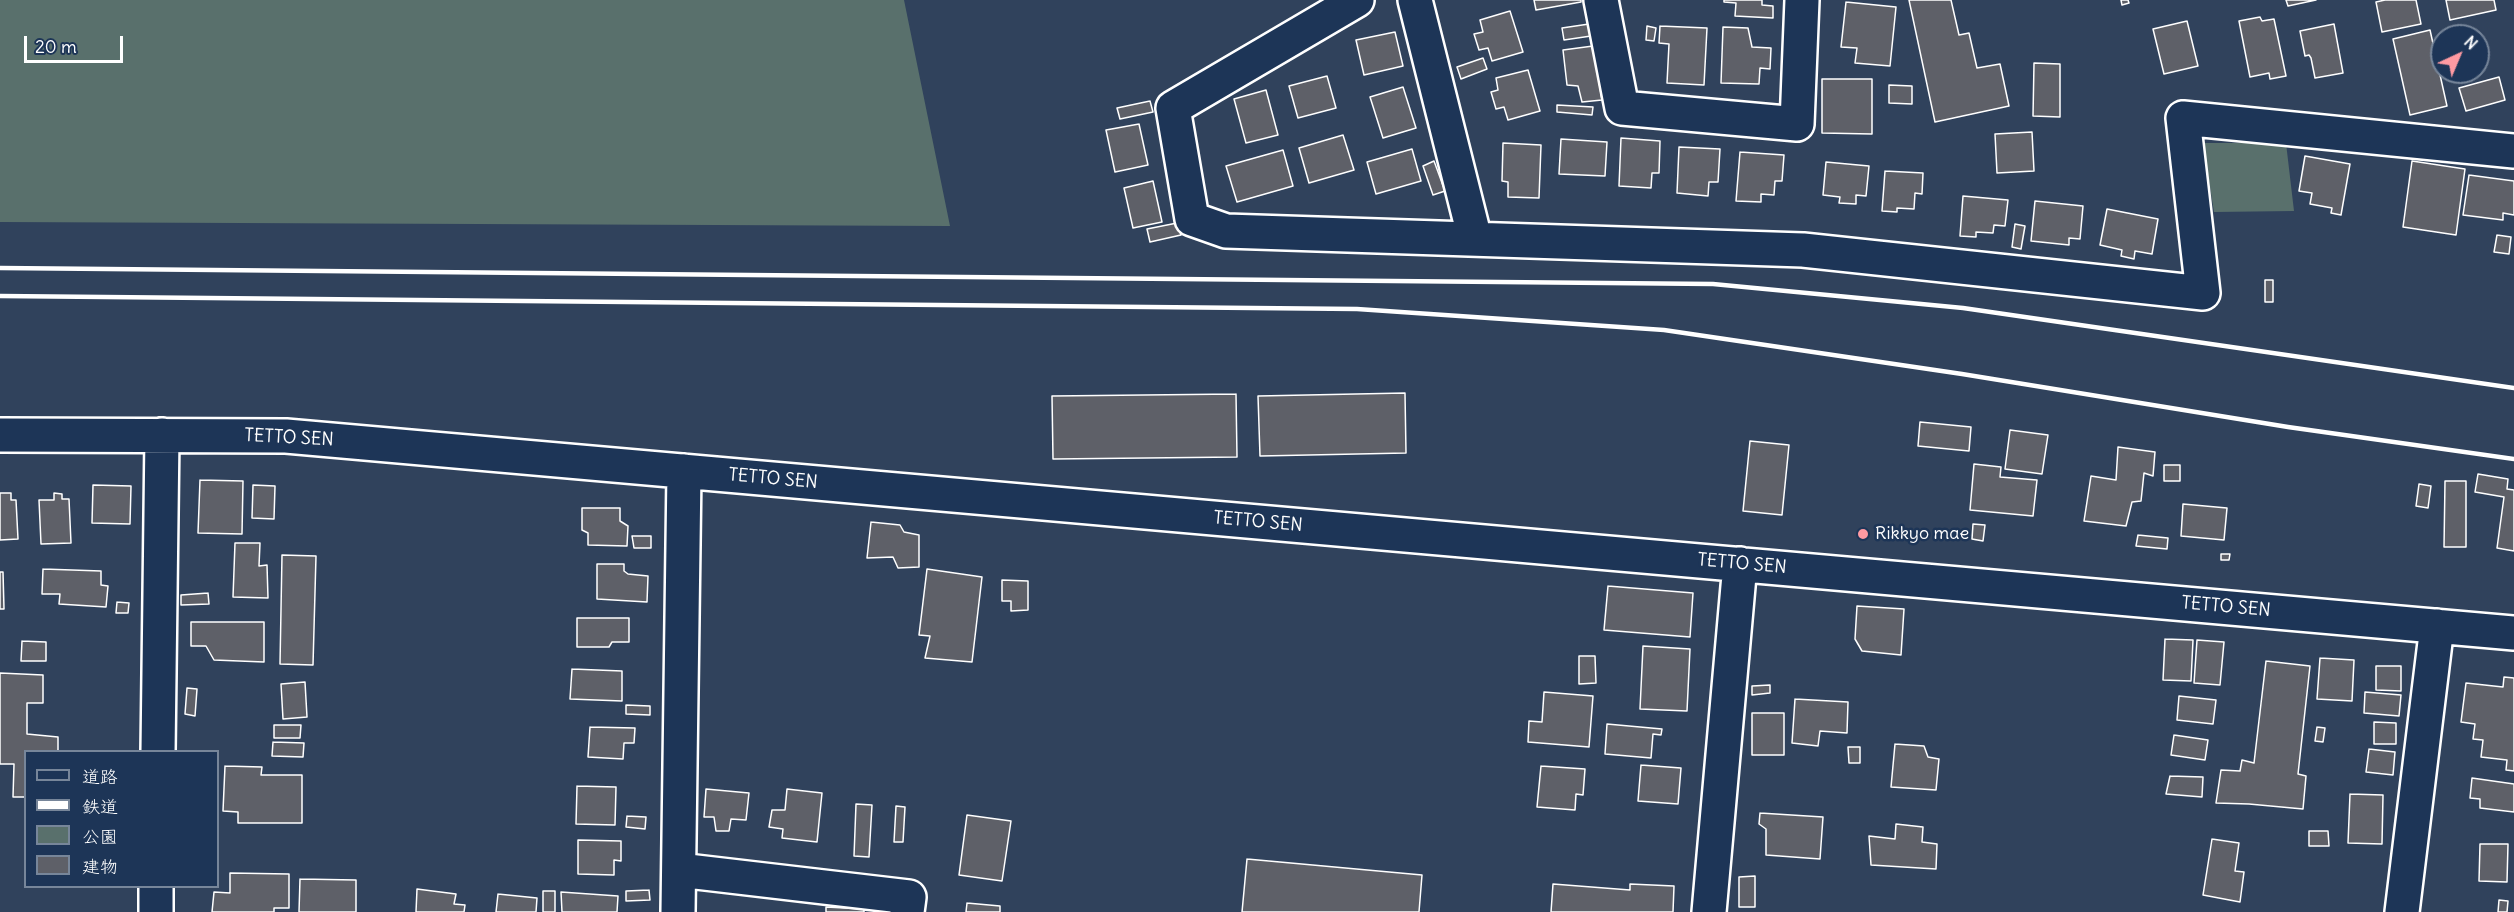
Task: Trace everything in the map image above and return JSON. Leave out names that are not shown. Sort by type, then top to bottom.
[{"type":"street","points":[[1357,0],[1173,108],[1192,219],[1226,231],[1803,250],[2203,293],[2183,118],[2514,152]]},
{"type":"street","points":[[1415,0],[1475,239]]},
{"type":"street","points":[[1601,0],[1622,108],[1797,124],[1802,0]]},
{"type":"street","name":"TETTO SEN","points":[[0,435],[286,436],[2514,633]]},
{"type":"street","points":[[158,750],[162,435]]},
{"type":"street","points":[[678,912],[684,471]]},
{"type":"street","points":[[1708,912],[1740,564]]},
{"type":"street","points":[[2402,912],[2437,626]]},
{"type":"street","points":[[679,870],[909,897],[907,912]]},
{"type":"street","points":[[156,888],[156,912]]},
{"type":"green space","points":[[0,0],[904,0],[950,226],[0,222]]},
{"type":"green space","points":[[2203,143],[2286,143],[2294,211],[2214,212]]},
{"type":"building","points":[[1534,0],[1581,0],[1581,2],[1536,10]]},
{"type":"building","points":[[1724,0],[1762,0],[1762,5],[1773,6],[1773,18],[1735,16],[1736,3],[1724,2]]},
{"type":"building","points":[[1909,0],[1951,0],[1959,35],[1969,33],[1977,68],[2000,64],[2009,106],[1935,122]]},
{"type":"building","points":[[2121,0],[2128,0],[2129,3],[2122,5]]},
{"type":"building","points":[[2286,0],[2316,0],[2288,6]]},
{"type":"building","points":[[2416,0],[2421,24],[2382,32],[2376,2]]},
{"type":"building","points":[[2446,0],[2494,0],[2496,10],[2450,20]]},
{"type":"building","points":[[1846,2],[1896,7],[1890,66],[1855,63],[1857,48],[1841,47]]},
{"type":"building","points":[[1510,11],[1523,52],[1492,61],[1488,48],[1479,50],[1474,34],[1483,32],[1480,20]]},
{"type":"building","points":[[2260,17],[2262,21],[2274,19],[2286,76],[2270,79],[2269,73],[2250,77],[2239,21]]},
{"type":"building","points":[[2187,21],[2198,66],[2164,74],[2153,29]]},
{"type":"building","points":[[1589,24],[1591,36],[1564,40],[1562,28]]},
{"type":"building","points":[[2334,24],[2343,73],[2315,78],[2311,58],[2309,55],[2305,56],[2300,31]]},
{"type":"building","points":[[1647,26],[1656,28],[1654,41],[1646,40]]},
{"type":"building","points":[[1660,26],[1707,28],[1704,85],[1667,83],[1669,44],[1659,43]]},
{"type":"building","points":[[1723,27],[1748,28],[1752,47],[1771,48],[1770,69],[1760,68],[1759,84],[1721,83]]},
{"type":"building","points":[[2430,30],[2430,84],[2442,84],[2447,106],[2410,115],[2393,39]]},
{"type":"building","points":[[1395,32],[1403,66],[1364,75],[1356,40]]},
{"type":"building","points":[[1593,46],[1602,100],[1582,102],[1578,86],[1567,85],[1563,50]]},
{"type":"building","points":[[1483,58],[1487,69],[1461,79],[1457,67]]},
{"type":"building","points":[[2034,63],[2060,64],[2060,117],[2033,116]]},
{"type":"building","points":[[1528,70],[1540,111],[1508,120],[1504,107],[1496,109],[1491,92],[1498,90],[1496,78]]},
{"type":"building","points":[[1327,76],[1336,108],[1298,118],[1289,86]]},
{"type":"building","points":[[2499,77],[2505,100],[2466,111],[2459,88],[2474,84],[2490,84],[2490,79]]},
{"type":"building","points":[[1822,79],[1872,79],[1872,134],[1822,133]]},
{"type":"building","points":[[1889,85],[1912,86],[1912,104],[1889,103]]},
{"type":"building","points":[[1403,87],[1416,128],[1383,138],[1370,97]]},
{"type":"building","points":[[1266,90],[1278,135],[1246,143],[1234,99]]},
{"type":"building","points":[[1150,101],[1153,112],[1120,119],[1117,108]]},
{"type":"building","points":[[1557,105],[1593,107],[1592,115],[1557,112]]},
{"type":"building","points":[[1139,124],[1148,165],[1115,172],[1106,130]]},
{"type":"building","points":[[2032,132],[2034,171],[1997,173],[1995,134]]},
{"type":"building","points":[[1343,135],[1354,170],[1309,183],[1299,148]]},
{"type":"building","points":[[1621,138],[1660,141],[1659,173],[1652,173],[1651,188],[1619,186]]},
{"type":"building","points":[[1561,139],[1607,142],[1605,176],[1559,174]]},
{"type":"building","points":[[1503,143],[1541,145],[1539,198],[1508,197],[1508,182],[1502,181]]},
{"type":"building","points":[[1679,147],[1720,149],[1718,182],[1709,182],[1708,196],[1677,193]]},
{"type":"building","points":[[1412,149],[1421,181],[1376,194],[1367,162]]},
{"type":"building","points":[[1283,150],[1293,186],[1237,202],[1226,166]]},
{"type":"building","points":[[1740,152],[1784,155],[1782,181],[1775,181],[1774,195],[1761,194],[1761,202],[1736,201]]},
{"type":"building","points":[[2305,156],[2350,164],[2341,215],[2331,213],[2332,208],[2310,204],[2312,193],[2299,191]]},
{"type":"building","points":[[1434,161],[1445,191],[1433,195],[1423,166]]},
{"type":"building","points":[[2412,161],[2465,169],[2456,235],[2403,227]]},
{"type":"building","points":[[1826,162],[1869,166],[1866,196],[1856,195],[1856,204],[1839,203],[1840,197],[1823,195]]},
{"type":"building","points":[[1885,171],[1923,173],[1922,194],[1915,193],[1914,209],[1897,208],[1897,212],[1882,211]]},
{"type":"building","points":[[2469,175],[2514,181],[2514,215],[2503,213],[2503,220],[2463,215]]},
{"type":"building","points":[[1153,181],[1162,222],[1133,228],[1124,188]]},
{"type":"building","points":[[1963,196],[2008,200],[2005,226],[1994,225],[1993,233],[1976,232],[1976,237],[1960,236]]},
{"type":"building","points":[[2035,201],[2083,206],[2080,239],[2069,238],[2069,245],[2031,241]]},
{"type":"building","points":[[2107,209],[2158,219],[2152,254],[2135,251],[2134,259],[2121,256],[2122,250],[2100,245]]},
{"type":"building","points":[[1177,223],[1181,235],[1150,242],[1147,229]]},
{"type":"building","points":[[2015,224],[2025,226],[2021,249],[2012,247]]},
{"type":"building","points":[[2497,235],[2511,237],[2509,254],[2494,252]]},
{"type":"building","points":[[2265,280],[2273,280],[2273,302],[2265,302]]},
{"type":"building","points":[[1405,393],[1406,453],[1260,456],[1258,396]]},
{"type":"building","points":[[1236,394],[1237,457],[1053,459],[1052,396]]},
{"type":"building","points":[[1920,422],[1971,427],[1969,451],[1918,446]]},
{"type":"building","points":[[2010,430],[2048,435],[2042,474],[2005,469]]},
{"type":"building","points":[[1750,441],[1789,445],[1782,515],[1743,511]]},
{"type":"building","points":[[2118,447],[2155,452],[2153,476],[2144,473],[2141,501],[2132,502],[2126,526],[2084,521],[2091,476],[2116,480]]},
{"type":"building","points":[[1974,464],[2001,467],[2000,477],[2037,480],[2033,516],[1970,510]]},
{"type":"building","points":[[2164,465],[2180,465],[2180,481],[2164,481]]},
{"type":"building","points":[[2478,474],[2508,479],[2507,489],[2514,490],[2514,551],[2497,548],[2504,497],[2475,492]]},
{"type":"building","points":[[200,480],[243,481],[242,534],[198,533]]},
{"type":"building","points":[[2445,481],[2466,481],[2466,547],[2444,547]]},
{"type":"building","points":[[2419,484],[2431,486],[2428,508],[2416,506]]},
{"type":"building","points":[[93,485],[131,486],[130,524],[92,523]]},
{"type":"building","points":[[253,485],[275,486],[274,519],[252,518]]},
{"type":"building","points":[[0,493],[11,493],[11,500],[16,500],[18,539],[0,540]]},
{"type":"building","points":[[54,493],[62,494],[62,499],[69,499],[71,543],[41,544],[39,500],[54,500]]},
{"type":"building","points":[[2183,504],[2227,508],[2224,540],[2181,536]]},
{"type":"building","points":[[582,508],[620,508],[620,521],[628,526],[627,546],[588,545],[588,533],[582,530]]},
{"type":"building","points":[[871,522],[900,525],[904,532],[919,535],[919,567],[898,568],[893,557],[867,558]]},
{"type":"building","points":[[1973,524],[1985,525],[1983,541],[1972,539]]},
{"type":"building","points":[[2138,535],[2168,538],[2167,549],[2136,546]]},
{"type":"building","points":[[632,536],[651,536],[651,548],[634,548]]},
{"type":"building","points":[[235,543],[260,543],[259,566],[267,565],[268,598],[233,597]]},
{"type":"building","points":[[2221,554],[2230,554],[2229,560],[2221,560]]},
{"type":"building","points":[[282,555],[316,556],[313,665],[280,664]]},
{"type":"building","points":[[597,564],[624,564],[624,571],[628,574],[648,576],[647,602],[597,599]]},
{"type":"building","points":[[43,569],[101,571],[101,585],[108,586],[106,607],[59,604],[60,594],[42,594]]},
{"type":"building","points":[[927,569],[982,577],[972,662],[925,658],[930,636],[919,635]]},
{"type":"building","points":[[0,572],[3,572],[4,609],[0,609]]},
{"type":"building","points":[[1002,580],[1028,581],[1028,610],[1011,611],[1011,601],[1002,601]]},
{"type":"building","points":[[1608,586],[1693,593],[1690,637],[1604,630]]},
{"type":"building","points":[[208,593],[209,604],[181,605],[181,595]]},
{"type":"building","points":[[117,602],[129,603],[128,613],[116,613]]},
{"type":"building","points":[[1857,606],[1904,609],[1901,655],[1862,651],[1855,639]]},
{"type":"building","points":[[577,618],[629,618],[629,642],[612,642],[609,647],[577,647]]},
{"type":"building","points":[[191,622],[264,622],[264,662],[214,660],[206,646],[191,646]]},
{"type":"building","points":[[2165,639],[2193,640],[2191,681],[2163,680]]},
{"type":"building","points":[[2197,640],[2224,642],[2220,685],[2194,683]]},
{"type":"building","points":[[22,641],[46,642],[46,661],[21,661]]},
{"type":"building","points":[[1643,646],[1690,649],[1687,711],[1640,709]]},
{"type":"building","points":[[1579,656],[1595,656],[1596,683],[1579,684]]},
{"type":"building","points":[[2320,658],[2354,660],[2352,701],[2317,699]]},
{"type":"building","points":[[2266,661],[2310,666],[2298,774],[2306,776],[2303,809],[2216,803],[2221,770],[2240,771],[2242,760],[2254,763]]},
{"type":"building","points":[[2376,666],[2401,666],[2401,691],[2376,690]]},
{"type":"building","points":[[572,669],[622,671],[622,701],[570,699]]},
{"type":"building","points":[[0,673],[43,675],[43,703],[27,703],[27,734],[58,737],[58,750],[24,750],[24,797],[13,797],[14,764],[0,764]]},
{"type":"building","points":[[2504,677],[2514,678],[2514,771],[2506,770],[2507,760],[2481,757],[2483,740],[2473,739],[2475,724],[2461,722],[2466,683],[2503,687]]},
{"type":"building","points":[[305,682],[307,717],[283,719],[281,684]]},
{"type":"building","points":[[1770,685],[1770,693],[1752,695],[1752,686]]},
{"type":"building","points":[[187,688],[197,689],[195,716],[185,714]]},
{"type":"building","points":[[1544,692],[1593,696],[1589,747],[1528,742],[1529,721],[1542,722]]},
{"type":"building","points":[[2365,692],[2401,695],[2399,716],[2364,713]]},
{"type":"building","points":[[2179,696],[2216,700],[2213,724],[2177,720]]},
{"type":"building","points":[[1795,699],[1848,702],[1847,733],[1820,731],[1818,746],[1792,743]]},
{"type":"building","points":[[626,705],[650,706],[650,715],[626,714]]},
{"type":"building","points":[[1752,713],[1784,713],[1784,755],[1752,755]]},
{"type":"building","points":[[2374,722],[2396,723],[2396,744],[2374,744]]},
{"type":"building","points":[[1607,724],[1662,729],[1661,735],[1653,734],[1651,758],[1605,754]]},
{"type":"building","points":[[274,725],[301,725],[300,738],[274,738]]},
{"type":"building","points":[[590,727],[635,728],[634,743],[624,743],[623,759],[588,757]]},
{"type":"building","points":[[2317,727],[2325,728],[2323,742],[2315,741]]},
{"type":"building","points":[[2174,735],[2208,740],[2205,760],[2171,755]]},
{"type":"building","points":[[273,742],[304,743],[303,757],[272,756]]},
{"type":"building","points":[[1895,744],[1924,746],[1928,757],[1939,759],[1936,790],[1891,787]]},
{"type":"building","points":[[1848,747],[1860,747],[1860,763],[1849,763]]},
{"type":"building","points":[[2369,749],[2395,752],[2393,775],[2366,772]]},
{"type":"building","points":[[1641,765],[1681,768],[1678,804],[1638,801]]},
{"type":"building","points":[[225,766],[262,767],[261,775],[302,775],[302,823],[238,823],[238,812],[223,811]]},
{"type":"building","points":[[1541,766],[1585,769],[1583,795],[1576,794],[1575,810],[1537,807]]},
{"type":"building","points":[[2170,776],[2203,777],[2202,797],[2166,794]]},
{"type":"building","points":[[2472,778],[2514,784],[2514,812],[2480,808],[2480,799],[2470,798]]},
{"type":"building","points":[[577,786],[616,787],[615,825],[576,824]]},
{"type":"building","points":[[706,789],[749,793],[746,820],[731,819],[729,831],[716,831],[714,817],[704,817]]},
{"type":"building","points":[[787,789],[822,793],[817,842],[782,838],[783,829],[769,827],[772,810],[785,810]]},
{"type":"building","points":[[2350,794],[2383,795],[2382,844],[2348,843]]},
{"type":"building","points":[[856,804],[872,805],[869,857],[854,856]]},
{"type":"building","points":[[896,806],[905,807],[903,842],[894,842]]},
{"type":"building","points":[[1760,813],[1823,817],[1820,859],[1766,855],[1766,829],[1759,824]]},
{"type":"building","points":[[967,815],[1011,821],[1002,881],[959,875]]},
{"type":"building","points":[[627,816],[646,817],[645,829],[626,827]]},
{"type":"building","points":[[1896,824],[1923,827],[1922,842],[1937,844],[1936,869],[1871,865],[1869,836],[1895,839]]},
{"type":"building","points":[[2309,831],[2328,831],[2329,846],[2309,846]]},
{"type":"building","points":[[2212,839],[2239,843],[2235,871],[2244,872],[2240,902],[2203,895]]},
{"type":"building","points":[[578,840],[621,841],[621,861],[614,860],[614,875],[578,874]]},
{"type":"building","points":[[2480,844],[2508,844],[2507,882],[2479,881]]},
{"type":"building","points":[[1247,859],[1422,875],[1419,912],[1242,912]]},
{"type":"building","points":[[230,873],[289,874],[289,908],[274,908],[274,912],[212,912],[214,892],[230,893]]},
{"type":"building","points":[[1755,876],[1755,907],[1739,907],[1739,877]]},
{"type":"building","points":[[300,879],[356,880],[356,912],[299,912]]},
{"type":"building","points":[[1553,884],[1630,890],[1630,884],[1674,886],[1673,912],[1551,912]]},
{"type":"building","points":[[417,889],[456,894],[454,904],[465,905],[464,912],[416,912]]},
{"type":"building","points":[[649,890],[650,900],[626,901],[626,891]]},
{"type":"building","points":[[543,891],[555,891],[555,912],[543,912]]},
{"type":"building","points":[[561,892],[618,896],[617,912],[562,912]]},
{"type":"building","points":[[498,894],[537,898],[536,912],[496,912]]},
{"type":"building","points":[[2499,900],[2508,901],[2507,912],[2498,912]]},
{"type":"building","points":[[967,903],[1000,906],[1000,912],[966,912]]},
{"type":"building","points":[[826,907],[864,909],[864,912],[826,912]]},
{"type":"railway","points":[[0,268],[1713,284],[1963,308],[2514,388]]},
{"type":"railway","points":[[0,296],[1357,309],[1664,330],[1962,374],[2288,427],[2514,459]]},
{"type":"place","name":"Rikkyo mae","points":[[1863,534]]}]
